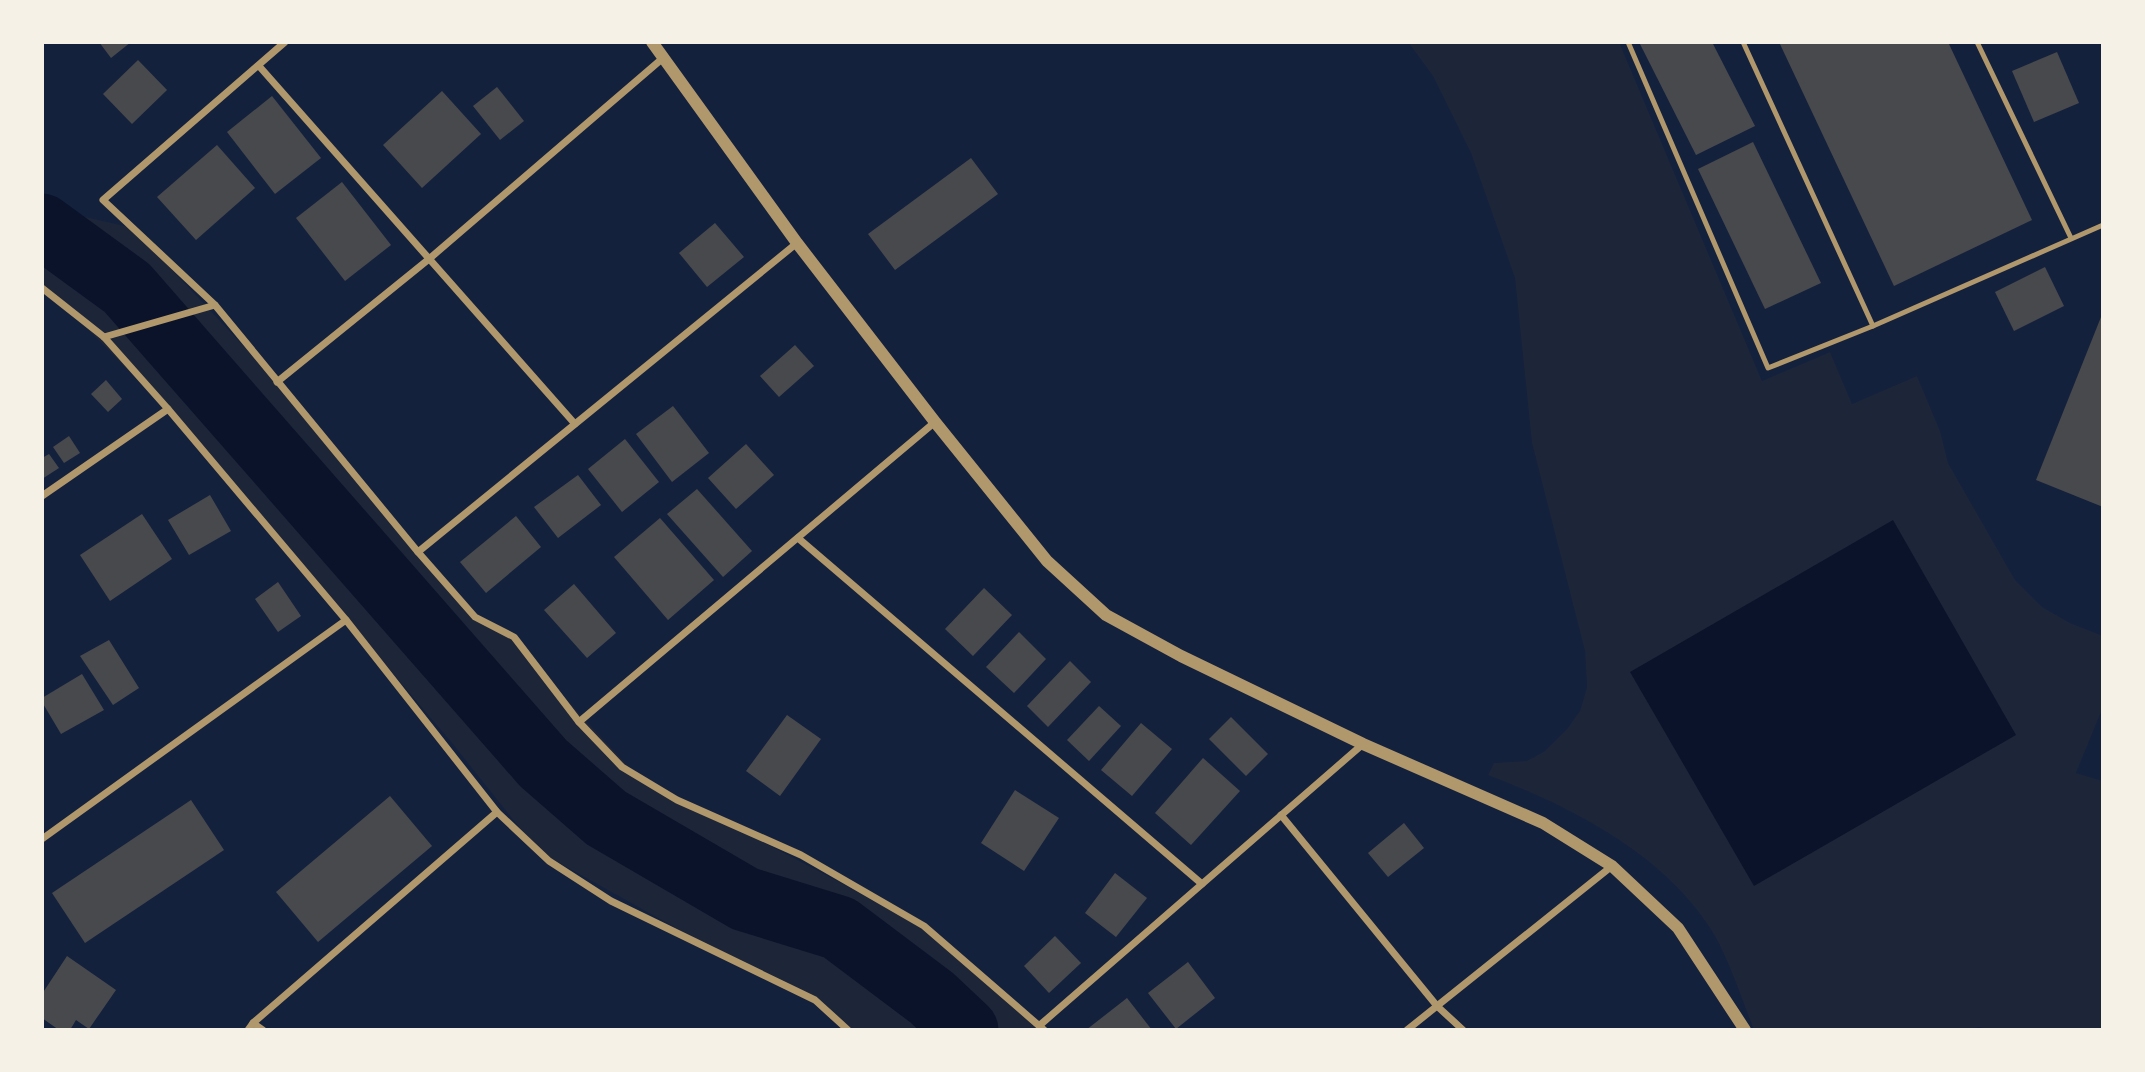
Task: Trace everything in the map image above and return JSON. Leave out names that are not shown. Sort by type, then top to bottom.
[{"type":"street","points":[[285,42],[103,200],[215,305],[418,552],[475,617],[514,637],[579,722],[622,767],[677,800],[801,855],[924,926],[1042,1027],[1363,744]]},
{"type":"street","points":[[652,42],[797,243],[935,422],[1047,561],[1107,615],[1181,656],[1363,744],[1543,823],[1612,866],[1678,928],[1745,1030]]},
{"type":"street","points":[[277,382],[429,259],[663,58]]},
{"type":"street","points":[[259,65],[575,425]]},
{"type":"street","points":[[418,552],[797,243]]},
{"type":"street","points":[[42,288],[104,337],[168,409],[346,620],[498,812],[549,861],[611,901],[815,1000],[848,1030]]},
{"type":"street","points":[[104,337],[215,305]]},
{"type":"street","points":[[42,496],[168,409]]},
{"type":"street","points":[[579,722],[935,422]]},
{"type":"street","points":[[798,538],[1202,884]]},
{"type":"street","points":[[42,839],[346,620]]},
{"type":"street","points":[[250,1027],[498,812]]},
{"type":"street","points":[[1281,815],[1437,1006],[1463,1030]]},
{"type":"street","points":[[1407,1030],[1612,866]]},
{"type":"street","points":[[250,1027],[263,1030]]},
{"type":"lane","points":[[1628,42],[1768,368],[1873,326],[2103,225]]},
{"type":"lane","points":[[1743,42],[1873,326]]},
{"type":"lane","points":[[1977,42],[2071,238]]},
{"type":"shaded area","points":[[1408,42],[1619,42],[1762,381],[1830,352],[1852,404],[1917,376],[1940,431],[1948,463],[2015,580],[2042,607],[2070,623],[2103,636],[2103,707],[2076,773],[2103,781],[2103,1030],[1993,1030],[1979,1027],[1965,1030],[1754,1030],[1715,936],[1695,907],[1672,882],[1645,858],[1584,819],[1552,802],[1488,775],[1494,763],[1527,761],[1545,751],[1567,729],[1580,711],[1587,687],[1585,651],[1532,443],[1515,278],[1471,153],[1433,76]]},
{"type":"shaded area","points":[[42,193],[81,216],[133,228],[277,382],[475,617],[506,634],[637,776],[920,927],[1044,1030],[848,1030],[815,1000],[748,968],[538,851],[452,743],[183,426],[67,308],[42,289]]},
{"type":"shaded area","points":[[1893,520],[2016,735],[1754,886],[1630,672]]},
{"type":"building","points":[[99,42],[131,42],[111,58]]},
{"type":"building","points":[[1639,42],[1712,42],[1755,126],[1696,155]]},
{"type":"building","points":[[1779,42],[1948,42],[2032,220],[1894,286]]},
{"type":"building","points":[[2057,52],[2079,103],[2034,122],[2012,71]]},
{"type":"building","points":[[138,60],[167,90],[132,124],[103,94]]},
{"type":"building","points":[[497,87],[524,121],[500,140],[473,106]]},
{"type":"building","points":[[442,91],[481,134],[422,188],[383,145]]},
{"type":"building","points":[[272,96],[321,158],[275,194],[227,132]]},
{"type":"building","points":[[1753,142],[1821,283],[1765,309],[1698,169]]},
{"type":"building","points":[[217,145],[255,188],[196,240],[157,197]]},
{"type":"building","points":[[971,158],[998,194],[895,270],[868,234]]},
{"type":"building","points":[[342,182],[391,245],[345,281],[296,218]]},
{"type":"building","points":[[715,223],[744,257],[707,287],[679,253]]},
{"type":"building","points":[[2045,267],[2064,306],[2014,331],[1995,292]]},
{"type":"building","points":[[2103,312],[2103,507],[2036,480]]},
{"type":"building","points":[[795,345],[814,366],[779,397],[760,376]]},
{"type":"building","points":[[106,380],[122,399],[108,412],[91,394]]},
{"type":"building","points":[[673,406],[709,453],[672,482],[636,434]]},
{"type":"building","points":[[69,436],[80,453],[64,463],[53,447]]},
{"type":"building","points":[[625,439],[659,482],[622,512],[588,469]]},
{"type":"building","points":[[746,444],[774,475],[736,509],[708,478]]},
{"type":"building","points":[[49,454],[59,468],[42,479],[42,458]]},
{"type":"building","points":[[578,475],[601,505],[558,538],[534,507]]},
{"type":"building","points":[[697,489],[752,551],[723,577],[667,514]]},
{"type":"building","points":[[210,495],[231,531],[189,555],[168,520]]},
{"type":"building","points":[[142,514],[172,559],[110,601],[80,555]]},
{"type":"building","points":[[516,516],[541,547],[486,593],[460,562]]},
{"type":"building","points":[[660,518],[714,580],[668,620],[614,557]]},
{"type":"building","points":[[278,582],[301,616],[278,632],[255,599]]},
{"type":"building","points":[[574,584],[616,633],[587,658],[544,610]]},
{"type":"building","points":[[984,588],[1012,615],[973,656],[945,629]]},
{"type":"building","points":[[1019,632],[1046,659],[1014,693],[986,667]]},
{"type":"building","points":[[109,640],[139,688],[113,705],[80,656]]},
{"type":"building","points":[[1070,661],[1091,682],[1048,727],[1027,706]]},
{"type":"building","points":[[82,674],[104,710],[61,734],[42,698]]},
{"type":"building","points":[[1099,706],[1121,726],[1089,761],[1067,740]]},
{"type":"building","points":[[787,715],[821,739],[780,796],[746,771]]},
{"type":"building","points":[[1231,717],[1268,754],[1246,776],[1209,739]]},
{"type":"building","points":[[1141,723],[1172,749],[1132,796],[1101,770]]},
{"type":"building","points":[[1203,758],[1240,791],[1191,845],[1155,813]]},
{"type":"building","points":[[1015,790],[1059,818],[1024,871],[981,843]]},
{"type":"building","points":[[390,796],[432,846],[318,942],[276,892]]},
{"type":"building","points":[[191,800],[224,850],[85,943],[52,893]]},
{"type":"building","points":[[1404,823],[1424,848],[1388,877],[1368,853]]},
{"type":"building","points":[[1115,873],[1147,898],[1116,937],[1085,913]]},
{"type":"building","points":[[1055,936],[1081,963],[1049,993],[1024,966]]},
{"type":"building","points":[[67,956],[116,990],[89,1029],[76,1020],[70,1030],[59,1030],[42,1018],[42,994]]},
{"type":"building","points":[[1188,962],[1215,998],[1176,1029],[1148,993]]},
{"type":"building","points":[[1127,998],[1152,1030],[1086,1030]]},
{"type":"waterway","points":[[42,226],[127,288],[543,763],[606,818],[745,899],[839,928],[932,998],[966,1030]]}]
